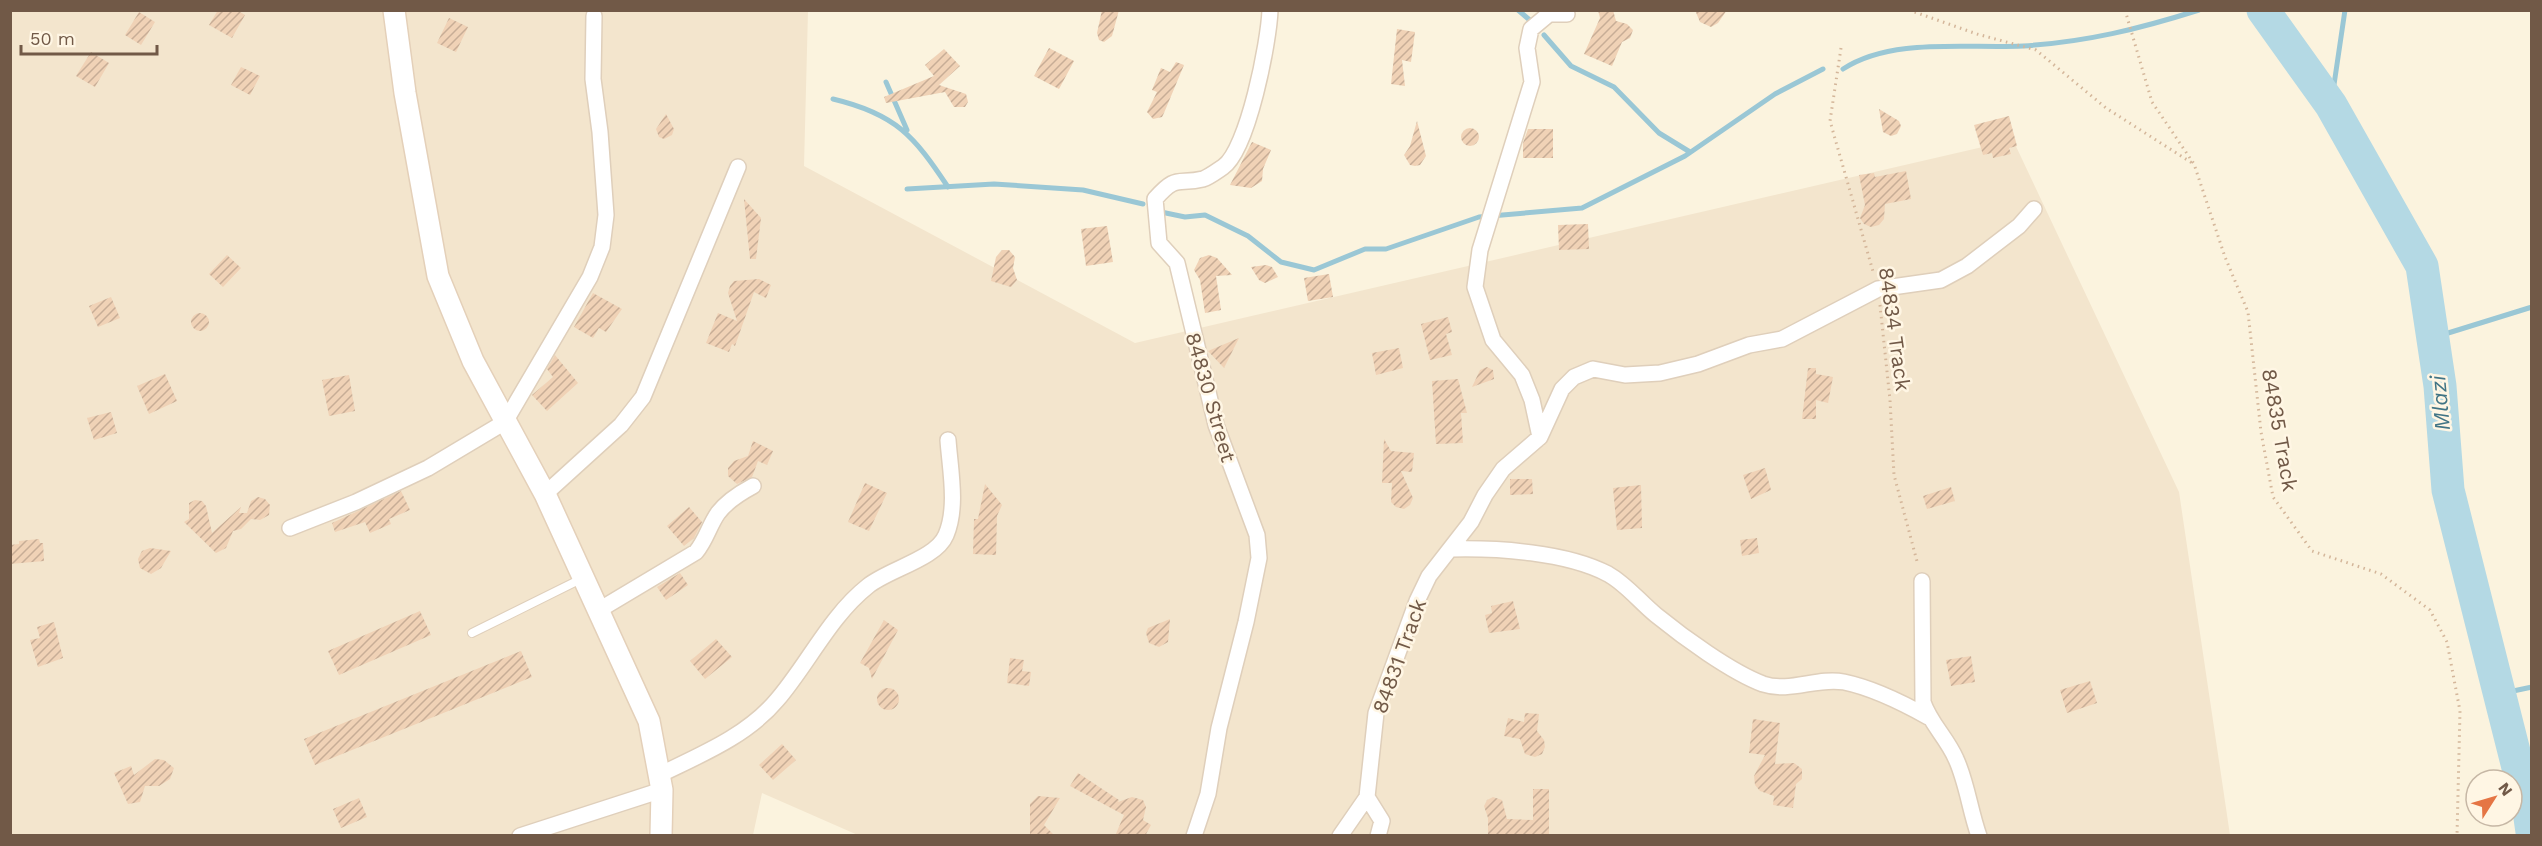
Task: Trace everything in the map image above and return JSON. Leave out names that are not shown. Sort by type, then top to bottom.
[{"type":"street","points":[[394,10],[405,93],[438,276],[469,351],[545,494],[649,721],[660,782],[661,836]]},
{"type":"street","name":"84830 Street","points":[[1194,836],[1208,794],[1219,728],[1246,622],[1259,558],[1257,535],[1216,425],[1192,335],[1187,298],[1178,263],[1160,243],[1155,199],[1167,186],[1183,179],[1204,179],[1226,165],[1239,141],[1264,62],[1270,10]]},
{"type":"street","points":[[1540,437],[1532,400],[1522,375],[1493,340],[1475,287],[1480,250],[1532,82],[1527,48],[1532,29],[1549,14],[1567,14]]},
{"type":"street","points":[[290,528],[356,502],[428,468],[505,422],[590,277],[602,247],[606,215],[593,79],[594,16]]},
{"type":"street","points":[[545,494],[621,425],[642,397],[738,166]]},
{"type":"street","points":[[1540,437],[1562,390],[1574,377],[1593,369],[1625,375],[1660,373],[1698,364],[1749,345],[1782,339],[1878,289],[1941,280],[1966,266],[2019,226],[2034,209]]},
{"type":"street","name":"84831 Track","points":[[1340,836],[1367,797],[1376,713],[1417,601],[1429,576],[1452,549],[1503,469],[1540,437]]},
{"type":"street","points":[[520,836],[660,782],[759,719],[777,700],[813,648],[865,588],[883,575],[927,555],[938,547],[946,535],[951,515],[948,440]]},
{"type":"street","points":[[599,610],[696,552],[705,541],[718,514],[733,497],[753,486]]},
{"type":"street","points":[[1452,549],[1487,548],[1522,552],[1581,564],[1609,574],[1657,616],[1741,674],[1765,685],[1787,688],[1814,683],[1843,682],[1881,695],[1928,717]]},
{"type":"street","points":[[1922,581],[1923,702],[1928,717],[1950,746],[1958,762],[1979,836]]},
{"type":"street","points":[[1367,797],[1382,820],[1378,836]]},
{"type":"lane","points":[[472,633],[584,578]]},
{"type":"path","points":[[1909,10],[1977,34],[2036,50],[2106,108],[2194,164]]},
{"type":"path","name":"84835 Track","points":[[2125,10],[2152,102],[2194,164],[2225,257],[2248,312],[2260,432],[2273,497],[2312,551],[2380,574],[2430,610],[2447,642],[2460,711],[2457,836]]},
{"type":"path","name":"84834 Track","points":[[1841,48],[1830,121],[1878,289],[1890,400],[1894,475],[1922,581]]},
{"type":"shaded area","points":[[10,11],[808,11],[804,166],[1135,343],[2013,140],[2179,492],[2230,835],[860,836],[762,793],[753,835],[11,835]]},
{"type":"building","points":[[218,10],[237,10],[245,15],[232,38],[209,25]]},
{"type":"building","points":[[1102,10],[1119,10],[1112,36],[1104,42],[1099,40],[1097,33]]},
{"type":"building","points":[[1598,10],[1613,10],[1616,21],[1627,24],[1633,30],[1630,38],[1622,42],[1612,66],[1584,54],[1600,18]]},
{"type":"building","points":[[1695,10],[1727,10],[1718,23],[1711,27],[1700,22]]},
{"type":"building","points":[[139,12],[155,22],[141,45],[125,35]]},
{"type":"building","points":[[449,18],[468,27],[456,52],[437,43]]},
{"type":"building","points":[[1397,29],[1415,32],[1411,62],[1402,60],[1405,86],[1391,84]]},
{"type":"building","points":[[1049,48],[1074,61],[1059,89],[1034,76]]},
{"type":"building","points":[[944,49],[960,66],[939,85],[966,94],[968,102],[965,107],[954,107],[945,92],[886,103],[884,97],[934,76],[925,65]]},
{"type":"building","points":[[91,52],[109,63],[95,87],[76,76]]},
{"type":"building","points":[[1176,62],[1184,65],[1162,117],[1153,119],[1147,112],[1157,92],[1152,90],[1161,68],[1170,72]]},
{"type":"building","points":[[241,67],[260,76],[250,95],[231,85]]},
{"type":"building","points":[[1879,109],[1899,121],[1901,126],[1897,134],[1891,136],[1883,132]]},
{"type":"building","points":[[666,114],[674,129],[672,135],[664,139],[659,137],[656,129]]},
{"type":"building","points":[[2009,116],[2017,146],[2009,148],[2011,154],[1993,158],[1992,153],[1983,155],[1974,125]]},
{"type":"building","points":[[1417,121],[1426,156],[1420,165],[1415,166],[1410,165],[1404,155],[1410,146]]},
{"type":"building","points":[[1470,128],[1476,131],[1479,137],[1476,143],[1470,146],[1464,143],[1461,137],[1464,131]]},
{"type":"building","points":[[1528,129],[1553,129],[1553,158],[1523,158],[1523,143]]},
{"type":"building","points":[[1252,142],[1271,150],[1263,169],[1262,181],[1251,188],[1230,185]]},
{"type":"building","points":[[1906,171],[1911,199],[1885,204],[1884,219],[1879,225],[1871,227],[1864,224],[1860,218],[1865,205],[1859,175],[1874,173],[1875,177]]},
{"type":"building","points":[[744,199],[761,218],[756,259],[750,259]]},
{"type":"building","points":[[1588,224],[1589,249],[1559,250],[1558,225]]},
{"type":"building","points":[[1107,226],[1113,262],[1086,266],[1081,229]]},
{"type":"building","points":[[1002,250],[1009,250],[1015,257],[1013,268],[1017,280],[1011,287],[991,281],[996,257]]},
{"type":"building","points":[[227,255],[241,268],[223,287],[209,274]]},
{"type":"building","points":[[1209,255],[1217,258],[1232,275],[1216,276],[1221,310],[1205,313],[1200,280],[1194,270],[1200,258]]},
{"type":"building","points":[[1266,265],[1272,267],[1278,277],[1265,283],[1259,280],[1251,267]]},
{"type":"building","points":[[1329,274],[1333,297],[1308,301],[1304,278]]},
{"type":"building","points":[[759,279],[771,285],[766,298],[754,292],[735,346],[732,344],[729,352],[706,343],[718,313],[737,321],[728,293],[734,281]]},
{"type":"building","points":[[593,293],[622,309],[606,332],[599,328],[593,338],[574,327]]},
{"type":"building","points":[[111,297],[120,318],[98,327],[89,306]]},
{"type":"building","points":[[196,313],[204,313],[209,318],[207,329],[196,331],[191,326],[191,318]]},
{"type":"building","points":[[1448,317],[1452,332],[1446,334],[1452,355],[1430,360],[1421,324]]},
{"type":"building","points":[[1239,338],[1224,368],[1208,351]]},
{"type":"building","points":[[1399,348],[1403,368],[1376,375],[1372,353]]},
{"type":"building","points":[[555,355],[578,383],[547,411],[532,395],[553,377],[547,369]]},
{"type":"building","points":[[1487,367],[1493,370],[1494,379],[1472,387],[1480,370]]},
{"type":"building","points":[[1808,368],[1816,368],[1816,374],[1833,377],[1828,403],[1816,400],[1816,419],[1802,419]]},
{"type":"building","points":[[165,374],[177,401],[149,414],[137,386]]},
{"type":"building","points":[[349,375],[355,411],[329,416],[322,380]]},
{"type":"building","points":[[1458,379],[1467,413],[1461,413],[1463,443],[1436,444],[1432,381]]},
{"type":"building","points":[[111,412],[117,433],[94,440],[87,418]]},
{"type":"building","points":[[1384,439],[1391,451],[1414,453],[1412,472],[1401,471],[1413,498],[1410,505],[1404,509],[1396,507],[1391,502],[1392,483],[1382,483]]},
{"type":"building","points":[[753,441],[773,451],[767,465],[758,461],[752,477],[737,484],[728,476],[728,468],[734,461],[748,456]]},
{"type":"building","points":[[1765,468],[1771,490],[1751,499],[1743,475]]},
{"type":"building","points":[[1510,479],[1532,479],[1533,494],[1510,495]]},
{"type":"building","points":[[865,483],[887,493],[869,531],[848,522]]},
{"type":"building","points":[[985,484],[1002,505],[997,516],[996,555],[973,554],[974,519],[978,519]]},
{"type":"building","points":[[1641,485],[1642,528],[1617,530],[1613,488]]},
{"type":"building","points":[[1951,487],[1955,501],[1927,509],[1923,496]]},
{"type":"building","points":[[401,491],[410,510],[389,519],[391,524],[370,533],[365,522],[335,532],[332,523]]},
{"type":"building","points":[[258,497],[265,499],[270,505],[269,515],[260,520],[251,519],[241,529],[233,531],[226,548],[216,553],[184,522],[189,519],[189,503],[195,500],[202,501],[206,506],[212,533],[241,507],[239,513],[247,513],[251,501]]},
{"type":"building","points":[[689,507],[702,522],[694,538],[684,546],[667,526]]},
{"type":"building","points":[[1757,538],[1759,553],[1742,556],[1740,540]]},
{"type":"building","points":[[39,539],[40,543],[43,543],[44,561],[10,564],[10,545],[19,544],[19,541]]},
{"type":"building","points":[[150,548],[171,551],[161,568],[151,574],[140,568],[138,559],[142,551]]},
{"type":"building","points":[[680,573],[688,585],[666,600],[657,587]]},
{"type":"building","points":[[1513,601],[1520,629],[1489,633],[1485,615],[1492,613],[1491,606]]},
{"type":"building","points":[[420,611],[431,635],[339,675],[328,651]]},
{"type":"building","points":[[1170,619],[1168,642],[1159,647],[1149,643],[1146,633],[1148,628]]},
{"type":"building","points":[[884,620],[898,630],[872,679],[869,668],[860,663]]},
{"type":"building","points":[[54,622],[63,658],[38,667],[30,640],[40,638],[37,627]]},
{"type":"building","points":[[716,639],[732,657],[705,679],[690,661]]},
{"type":"building","points":[[521,651],[532,677],[315,765],[304,739]]},
{"type":"building","points":[[1971,656],[1975,682],[1951,686],[1946,660]]},
{"type":"building","points":[[1010,658],[1024,660],[1022,671],[1031,672],[1029,686],[1007,683]]},
{"type":"building","points":[[2090,681],[2097,703],[2067,713],[2060,690]]},
{"type":"building","points":[[888,688],[898,695],[899,699],[892,709],[888,710],[878,703],[877,699],[884,689]]},
{"type":"building","points":[[1525,713],[1539,714],[1537,731],[1544,740],[1545,747],[1542,754],[1535,757],[1525,754],[1520,739],[1504,736],[1508,718],[1524,722]]},
{"type":"building","points":[[1753,719],[1780,723],[1775,764],[1794,763],[1802,769],[1802,779],[1796,784],[1793,808],[1773,805],[1774,796],[1760,791],[1755,785],[1754,776],[1765,755],[1749,753]]},
{"type":"building","points":[[782,744],[796,760],[773,780],[759,765]]},
{"type":"building","points":[[155,759],[164,760],[174,768],[170,779],[159,786],[145,786],[140,802],[128,804],[114,773],[131,766],[134,775]]},
{"type":"building","points":[[1078,773],[1119,800],[1118,802],[1132,797],[1143,800],[1146,807],[1143,820],[1151,825],[1145,836],[1115,836],[1124,815],[1070,786]]},
{"type":"building","points":[[1533,789],[1549,789],[1549,836],[1488,836],[1488,818],[1484,806],[1487,800],[1493,797],[1502,800],[1507,819],[1533,820]]},
{"type":"building","points":[[1038,796],[1060,798],[1044,825],[1055,836],[1030,836],[1030,804]]},
{"type":"building","points":[[359,798],[367,817],[341,828],[333,809]]},
{"type":"waterway","points":[[1518,10],[1532,22]]},
{"type":"waterway","points":[[1843,69],[1884,52],[1907,48],[2023,46],[2069,41],[2134,29],[2199,10]]},
{"type":"waterway","name":"Mlazi","points":[[2263,10],[2331,105],[2422,266],[2440,386],[2448,490],[2529,811],[2532,832]]},
{"type":"waterway","points":[[2331,105],[2345,10]]},
{"type":"waterway","points":[[1544,35],[1571,66],[1614,87],[1659,133],[1690,152]]},
{"type":"waterway","points":[[1161,212],[1185,217],[1205,215],[1248,236],[1281,262],[1314,270],[1365,249],[1386,249],[1479,217],[1582,208],[1685,156],[1775,94],[1823,69]]},
{"type":"waterway","points":[[886,82],[907,130]]},
{"type":"waterway","points":[[833,99],[855,105],[888,120],[925,154],[948,187]]},
{"type":"waterway","points":[[907,189],[994,184],[1083,190],[1143,204]]},
{"type":"waterway","points":[[2432,338],[2532,307]]},
{"type":"waterway","points":[[2499,694],[2532,687]]}]
